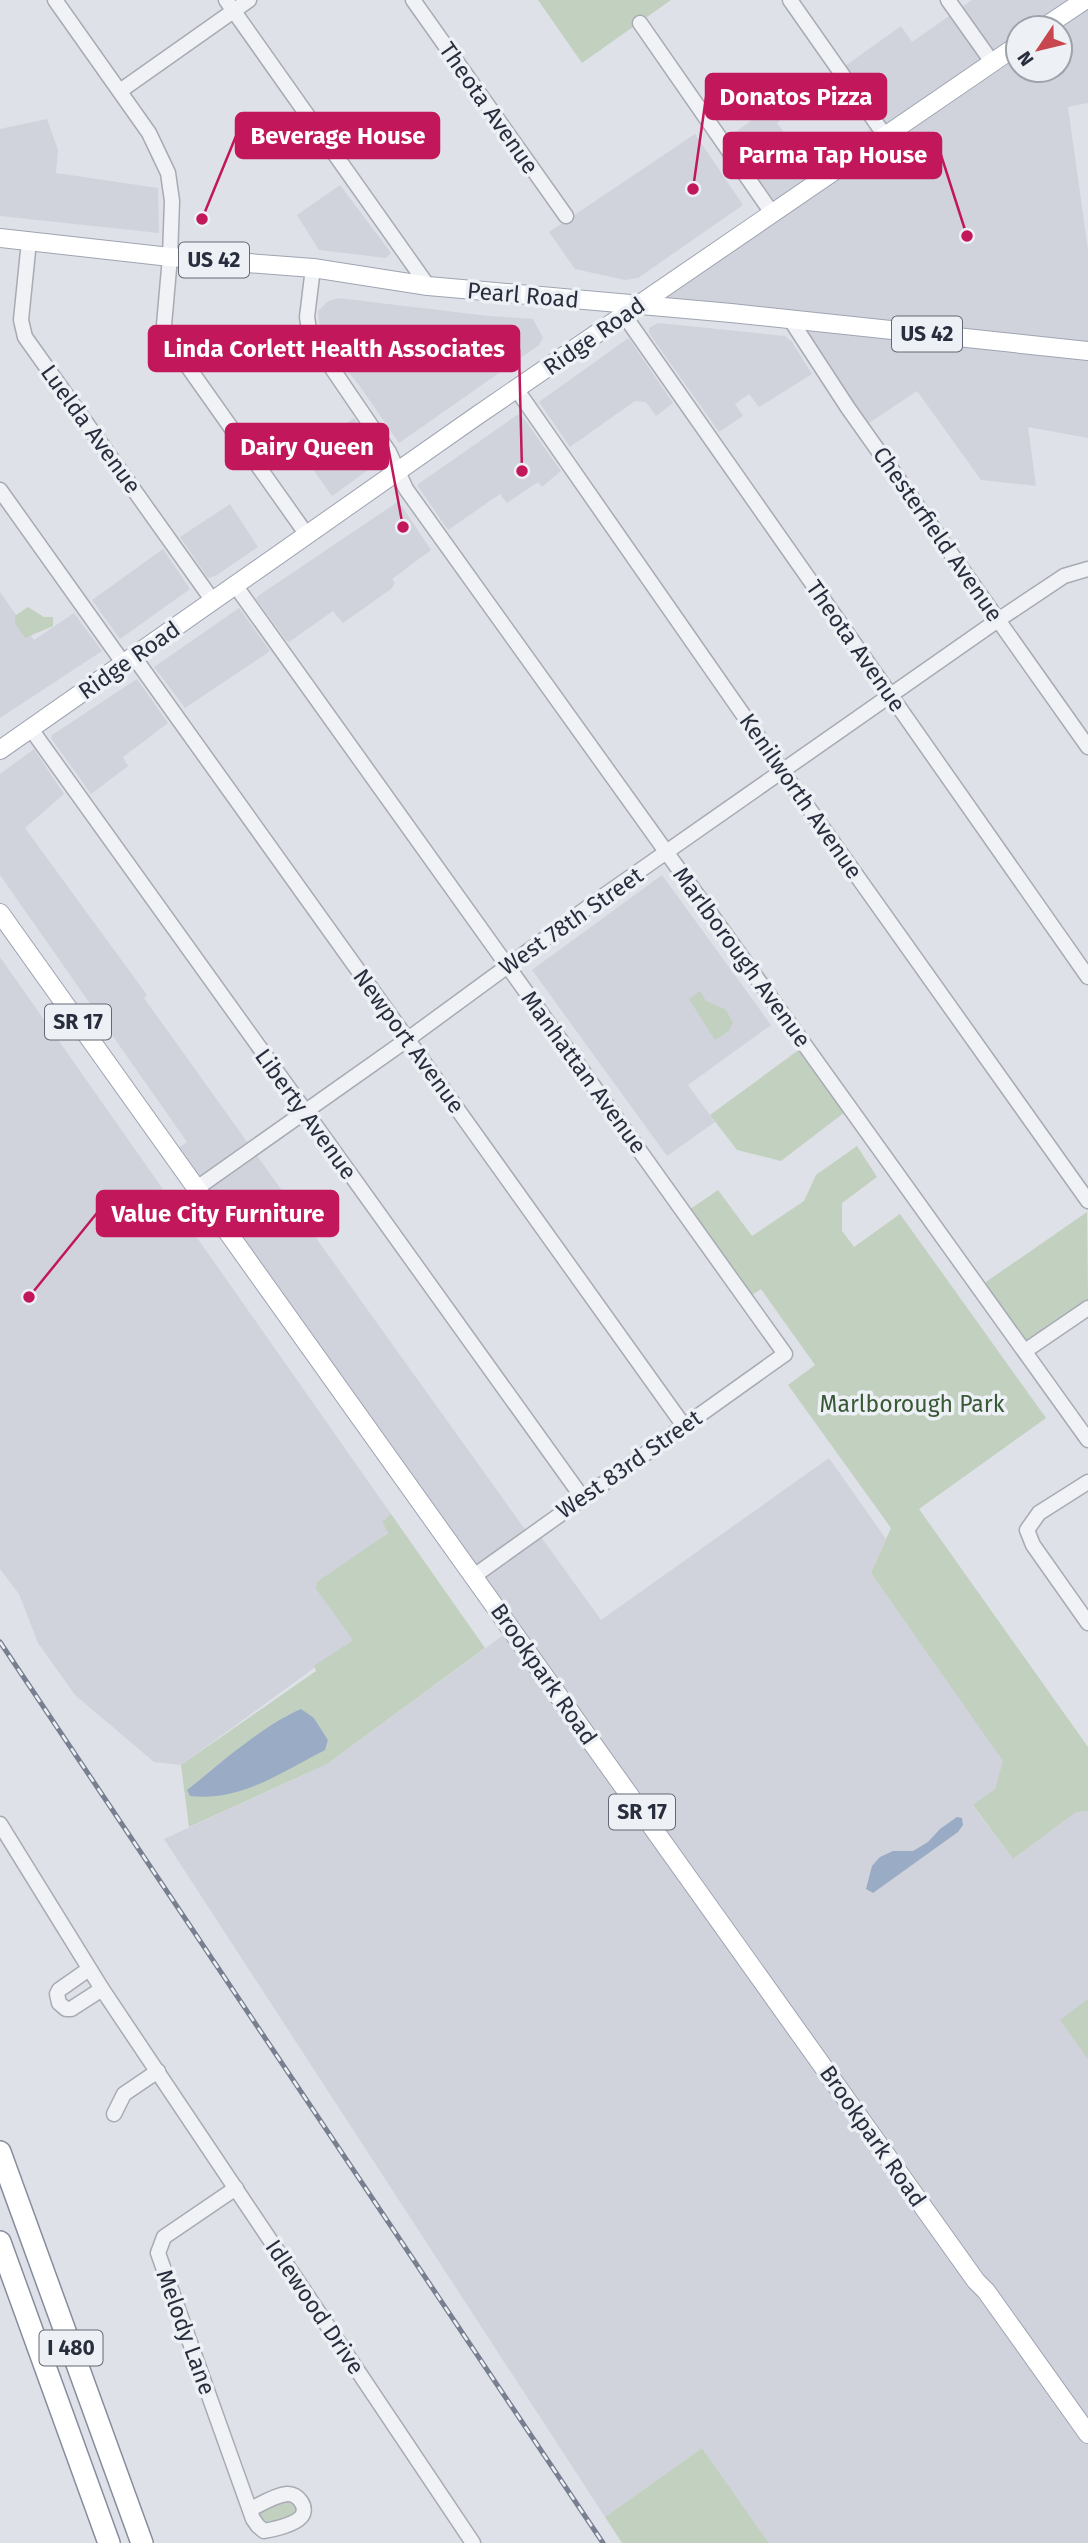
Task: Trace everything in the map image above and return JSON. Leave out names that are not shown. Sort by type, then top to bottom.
[{"type":"highway","name":"I 480","points":[[0,2152],[142,2543]]},
{"type":"highway","name":"I 480","points":[[0,2242],[109,2543]]},
{"type":"main road","points":[[1064,14],[1085,0]]},
{"type":"main road","name":"Ridge Road","points":[[0,750],[631,310],[1004,54]]},
{"type":"main road","name":"Pearl Road","points":[[0,238],[170,257],[313,268],[428,286],[631,310],[790,319],[1088,351]]},
{"type":"main road","name":"Brookpark Road","points":[[0,913],[1088,2434]]},
{"type":"street","points":[[55,0],[153,140],[167,173],[172,201],[164,325],[167,336],[307,535]]},
{"type":"street","points":[[120,91],[230,5],[249,0]]},
{"type":"street","name":"Theota Avenue","points":[[413,0],[566,216]]},
{"type":"street","points":[[790,0],[886,137]]},
{"type":"street","points":[[948,0],[992,62]]},
{"type":"street","points":[[230,5],[428,286]]},
{"type":"street","points":[[640,23],[772,213]]},
{"type":"street","name":"Luelda Avenue","points":[[29,241],[21,320],[25,337],[213,601]]},
{"type":"street","name":"Marlborough Avenue","points":[[313,268],[307,317],[310,336],[389,452],[406,489],[1088,1440]]},
{"type":"street","name":"Theota Avenue","points":[[631,310],[891,697],[1088,976]]},
{"type":"street","name":"Chesterfield Avenue","points":[[790,319],[848,408],[1088,747]]},
{"type":"street","name":"Kenilworth Avenue","points":[[517,390],[783,772],[1088,1201]]},
{"type":"street","name":"Newport Avenue","points":[[0,490],[129,660],[408,1039],[684,1426]]},
{"type":"street","name":"West 78th Street","points":[[197,1188],[998,620],[1064,576],[1088,569]]},
{"type":"street","name":"Manhattan Avenue","points":[[236,585],[785,1354]]},
{"type":"street","name":"Liberty Avenue","points":[[31,729],[582,1497]]},
{"type":"street","points":[[1025,1351],[1088,1308]]},
{"type":"street","name":"West 83rd Street","points":[[474,1576],[785,1354]]},
{"type":"street","points":[[1088,1482],[1039,1513],[1027,1530],[1033,1545],[1088,1623]]},
{"type":"street","name":"Idlewood Drive","points":[[0,1824],[102,1989],[473,2543]]},
{"type":"street","points":[[89,1969],[59,1990],[59,2003],[71,2009],[102,1989]]},
{"type":"street","points":[[114,2115],[124,2094],[158,2071]]},
{"type":"street","name":"Melody Lane","points":[[236,2188],[164,2237],[158,2253],[251,2509]]},
{"type":"shaded area","points":[[972,0],[1088,0],[1088,103],[1068,107],[1088,250],[1088,438],[1028,427],[1036,486],[981,480],[917,391],[866,425],[797,323],[644,302],[777,213],[725,140],[783,97],[793,110],[777,123],[812,170],[883,120],[845,66],[901,26],[912,42]]},
{"type":"shaded area","points":[[47,119],[58,150],[56,173],[158,188],[159,233],[0,216],[0,129]]},
{"type":"shaded area","points":[[695,134],[743,205],[638,278],[625,280],[575,269],[549,232]]},
{"type":"shaded area","points":[[340,185],[391,253],[386,258],[319,250],[297,215]]},
{"type":"shaded area","points":[[338,298],[533,319],[543,338],[539,345],[399,443],[359,385],[321,339],[318,311],[327,302]]},
{"type":"shaded area","points":[[658,323],[785,336],[792,342],[812,374],[759,407],[749,394],[735,404],[743,416],[719,432],[649,333],[649,328]]},
{"type":"shaded area","points":[[627,339],[673,403],[656,416],[646,402],[635,401],[570,447],[539,402]]},
{"type":"shaded area","points":[[517,415],[522,416],[561,471],[542,487],[538,482],[507,503],[500,494],[448,530],[417,485]]},
{"type":"shaded area","points":[[354,418],[382,460],[332,496],[304,454]]},
{"type":"shaded area","points":[[396,503],[401,505],[431,550],[392,579],[395,583],[391,589],[343,623],[333,611],[289,642],[286,640],[256,599],[258,596]]},
{"type":"shaded area","points":[[230,504],[258,547],[217,575],[208,578],[180,537]]},
{"type":"shaded area","points":[[163,549],[190,589],[120,639],[92,600]]},
{"type":"shaded area","points":[[0,592],[34,640],[74,613],[102,651],[0,718]]},
{"type":"shaded area","points":[[239,608],[270,651],[185,708],[154,667]]},
{"type":"shaded area","points":[[137,679],[168,723],[123,757],[128,766],[91,794],[51,738],[52,735]]},
{"type":"shaded area","points":[[34,749],[64,794],[25,828],[147,995],[144,998],[529,1535],[536,1530],[601,1620],[829,1458],[886,1539],[871,1573],[1004,1761],[995,1789],[973,1806],[1013,1859],[1076,1812],[1088,1811],[1088,2422],[1008,2314],[177,1149],[187,1142],[0,875],[0,774]]},
{"type":"shaded area","points":[[662,875],[771,1025],[688,1085],[715,1122],[667,1156],[532,970]]},
{"type":"shaded area","points":[[0,957],[391,1514],[382,1522],[388,1532],[316,1589],[354,1639],[181,1765],[154,1762],[75,1695],[38,1643],[19,1594],[0,1569]]},
{"type":"shaded area","points":[[505,1634],[1088,2445],[1088,2543],[769,2543],[702,2448],[605,2517],[164,1839],[327,1764]]},
{"type":"green space","points":[[538,0],[671,0],[582,63]]},
{"type":"green space","points":[[28,607],[44,617],[53,617],[53,626],[25,638],[15,623],[15,616]]},
{"type":"green space","points":[[700,991],[706,1001],[725,1009],[733,1022],[729,1031],[715,1040],[689,999]]},
{"type":"green space","points":[[800,1049],[845,1112],[781,1161],[737,1150],[710,1115]]},
{"type":"green space","name":"Marlborough Park","points":[[857,1146],[877,1177],[842,1203],[842,1231],[854,1247],[900,1214],[1046,1418],[919,1509],[1088,1747],[1088,1811],[1076,1812],[1013,1859],[973,1805],[995,1789],[1003,1761],[871,1573],[891,1528],[788,1385],[815,1365],[761,1289],[751,1296],[689,1210],[718,1190],[752,1236],[804,1201],[816,1175]]},
{"type":"green space","points":[[1087,1212],[1088,1301],[1025,1344],[983,1284]]},
{"type":"green space","points":[[391,1514],[485,1648],[327,1764],[189,1827],[181,1765],[316,1671],[314,1666],[353,1640],[316,1589],[317,1582],[388,1533],[382,1522]],"holes":[[[288,1715],[314,1718],[328,1740],[325,1749],[187,1790]]]},
{"type":"green space","points":[[1088,1999],[1088,2059],[1060,2020]]},
{"type":"green space","points":[[702,2448],[769,2543],[622,2543],[605,2517]]},
{"type":"green space","points":[[290,2500],[299,2506],[295,2518],[261,2525],[259,2515],[263,2509]]},
{"type":"water","points":[[301,1709],[314,1718],[328,1740],[325,1750],[277,1776],[243,1790],[208,1797],[190,1796],[187,1790],[227,1757],[272,1724]]},
{"type":"water","points":[[957,1817],[962,1818],[963,1825],[958,1832],[873,1893],[866,1889],[872,1866],[880,1857],[893,1851],[913,1851]]},
{"type":"railway","points":[[0,1642],[603,2543]]},
{"type":"place","name":"Donatos Pizza","points":[[693,189]]},
{"type":"place","name":"Beverage House","points":[[202,219]]},
{"type":"place","name":"Parma Tap House","points":[[967,236]]},
{"type":"place","name":"Linda Corlett Health Associates","points":[[522,471]]},
{"type":"place","name":"Dairy Queen","points":[[403,527]]},
{"type":"place","name":"Value City Furniture","points":[[29,1297]]}]
